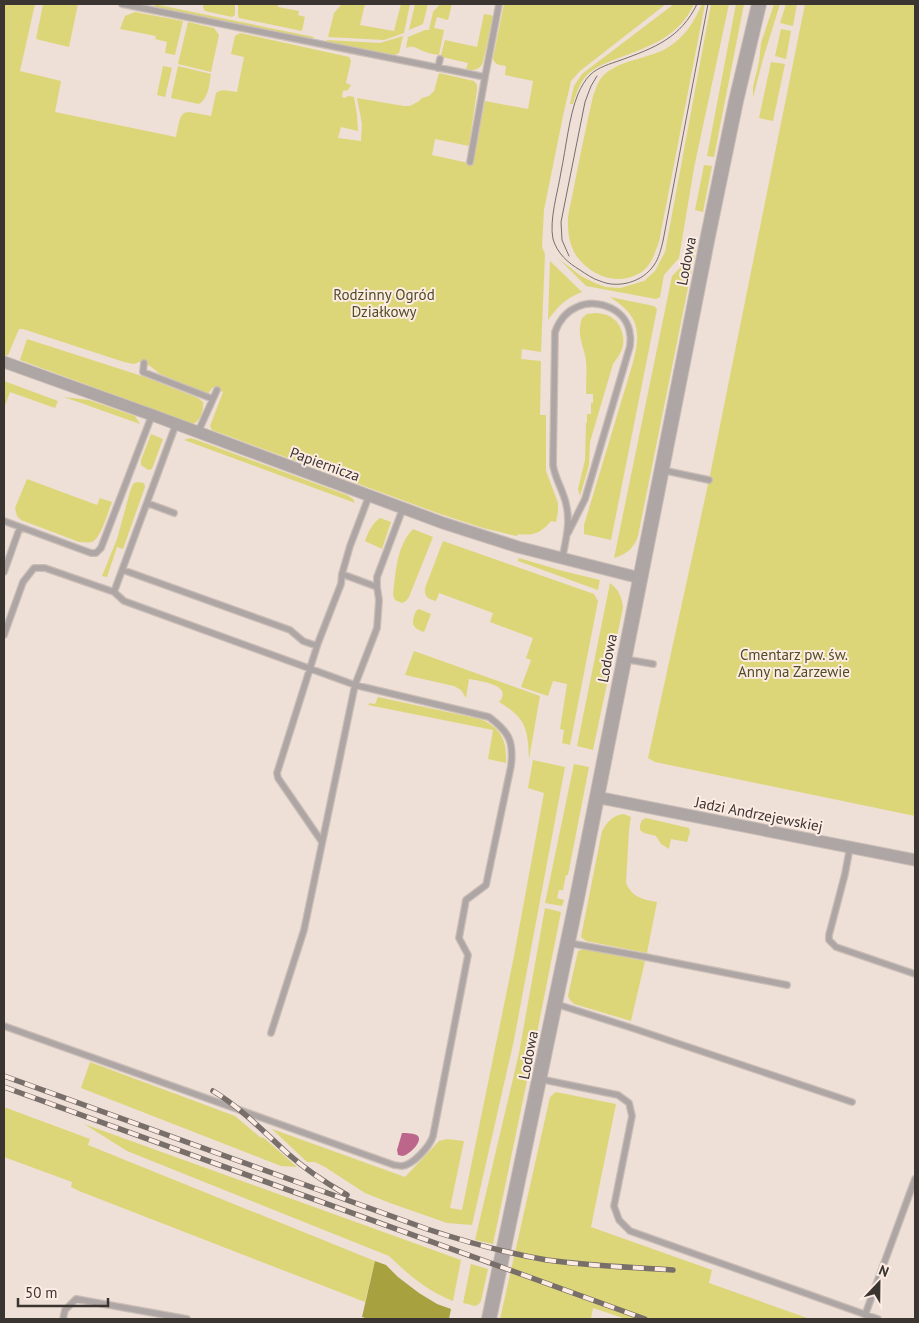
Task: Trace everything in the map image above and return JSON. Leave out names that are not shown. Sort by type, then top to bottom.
[{"type":"street","name":"Lodowa","points":[[489,1319],[540,1079],[723,163],[759,4]]},
{"type":"street","name":"Papiernicza","points":[[4,362],[443,523],[518,547],[640,578]]},
{"type":"street","name":"Jadzi Andrzejewskiej","points":[[596,797],[915,860]]},
{"type":"lane","points":[[122,4],[485,77]]},
{"type":"lane","points":[[470,162],[499,4]]},
{"type":"lane","points":[[438,68],[440,59]]},
{"type":"lane","points":[[562,559],[568,533],[568,512],[552,465],[555,332],[558,323],[576,307],[586,303],[600,304],[620,314],[628,325],[630,346],[585,499],[568,533]]},
{"type":"lane","points":[[144,363],[143,372],[213,399]]},
{"type":"lane","points":[[198,432],[217,390]]},
{"type":"lane","points":[[4,521],[91,553],[99,551],[152,415]]},
{"type":"lane","points":[[114,592],[176,424]]},
{"type":"lane","points":[[662,470],[709,480]]},
{"type":"lane","points":[[322,842],[278,778],[277,773],[317,646],[341,584],[350,546],[370,496]]},
{"type":"lane","points":[[147,503],[174,513]]},
{"type":"lane","points":[[271,1033],[304,930],[355,685],[377,628],[379,600],[377,577],[403,508]]},
{"type":"lane","points":[[4,572],[20,527]]},
{"type":"lane","points":[[4,635],[23,582],[34,568],[45,568],[114,592],[124,601],[355,685],[490,716],[508,735],[512,751],[511,766],[486,885],[466,900],[459,938],[468,955],[434,1136],[429,1145],[410,1164],[394,1165],[4,1026]]},
{"type":"lane","points":[[123,570],[290,630],[300,639],[317,646]]},
{"type":"lane","points":[[342,574],[377,587]]},
{"type":"lane","points":[[624,659],[652,664]]},
{"type":"lane","points":[[850,847],[829,940],[836,947],[915,974]]},
{"type":"lane","points":[[566,943],[788,985]]},
{"type":"lane","points":[[554,1004],[630,1027],[852,1102]]},
{"type":"lane","points":[[540,1079],[618,1095],[629,1103],[632,1116],[614,1206],[619,1220],[630,1231],[878,1319]]},
{"type":"lane","points":[[865,1315],[915,1179]]},
{"type":"lane","points":[[63,1319],[65,1310],[76,1299],[187,1319]]},
{"type":"green space","name":"Rodzinny Ogród Działkowy","points":[[4,4],[35,4],[20,71],[61,81],[55,112],[176,137],[180,120],[184,113],[211,116],[218,91],[237,92],[244,57],[231,54],[235,36],[240,33],[349,57],[351,61],[346,83],[351,85],[348,90],[343,91],[342,97],[354,97],[358,131],[341,127],[338,138],[361,141],[362,124],[357,98],[410,106],[429,96],[434,91],[439,73],[474,81],[477,85],[477,90],[469,146],[435,139],[432,155],[473,164],[485,101],[528,109],[533,81],[505,75],[506,66],[496,63],[493,58],[504,4],[666,4],[580,71],[571,81],[563,116],[544,210],[542,247],[545,254],[541,352],[522,349],[521,359],[541,361],[540,415],[546,415],[546,471],[558,503],[556,522],[551,521],[537,533],[519,534],[516,536],[483,528],[212,430],[210,426],[223,392],[212,388],[208,394],[160,374],[150,366],[139,362],[134,364],[124,362],[23,329],[19,329],[8,355],[4,356]]},
{"type":"green space","points":[[43,4],[78,4],[69,47],[36,39]]},
{"type":"green space","points":[[153,4],[314,37],[311,39],[156,7]]},
{"type":"green space","points":[[204,4],[235,4],[235,15],[232,17],[205,11],[203,8]]},
{"type":"green space","points":[[238,4],[278,4],[278,7],[299,11],[298,15],[305,17],[302,31],[239,18]]},
{"type":"green space","points":[[342,4],[365,4],[360,25],[394,31],[401,4],[410,4],[404,33],[384,40],[328,37],[334,13]]},
{"type":"green space","points":[[415,4],[428,4],[423,24],[409,30]]},
{"type":"green space","points":[[440,4],[452,4],[448,20],[437,17],[434,28],[444,30],[439,55],[414,47],[406,48],[408,37],[429,30],[433,12]]},
{"type":"green space","points":[[674,4],[694,4],[680,25],[662,39],[591,71],[581,84],[573,104],[570,104],[574,86],[582,74]]},
{"type":"green space","points":[[702,4],[705,4],[659,242],[654,256],[646,268],[636,275],[619,279],[601,276],[586,266],[574,252],[568,229],[569,209],[597,85],[604,75],[617,66],[659,52],[679,39],[692,23]]},
{"type":"green space","points":[[711,4],[729,4],[694,168],[679,258],[664,275],[660,297],[656,299],[586,286],[559,259],[581,276],[595,283],[606,287],[620,288],[644,281],[655,271],[665,252]]},
{"type":"green space","points":[[736,4],[744,4],[714,157],[707,156]]},
{"type":"green space","points":[[774,4],[780,4],[753,98],[753,87],[761,43]]},
{"type":"green space","points":[[786,4],[797,4],[793,26],[780,23]]},
{"type":"green space","name":"Cmentarz pw. św. Anny na Zarzewie","points":[[805,4],[915,4],[915,816],[655,762],[648,758],[709,480]]},
{"type":"green space","points":[[135,12],[183,21],[175,55],[165,53],[167,42],[155,39],[156,36],[120,29],[125,16]]},
{"type":"green space","points":[[484,14],[493,17],[483,62],[480,67],[474,70],[466,69],[468,63],[442,57],[445,40],[477,47]]},
{"type":"green space","points":[[188,22],[214,28],[219,35],[211,72],[178,64]]},
{"type":"green space","points":[[781,29],[791,31],[786,59],[775,56]]},
{"type":"green space","points":[[403,36],[399,53],[393,56],[326,42],[327,40],[380,43]]},
{"type":"green space","points":[[771,62],[785,64],[773,121],[759,118]]},
{"type":"green space","points":[[163,66],[172,68],[165,97],[157,95]]},
{"type":"green space","points":[[178,66],[211,74],[207,95],[199,104],[171,98]]},
{"type":"green space","points":[[704,165],[712,166],[703,212],[695,210]]},
{"type":"green space","points":[[688,247],[696,248],[638,536],[629,550],[614,558],[672,276],[685,263]]},
{"type":"green space","points":[[550,261],[582,292],[563,303],[548,320]]},
{"type":"green space","points":[[610,297],[654,306],[657,309],[611,540],[584,534],[584,525],[637,344],[636,327],[633,319],[620,304]]},
{"type":"green space","points":[[595,313],[609,316],[618,323],[623,336],[623,345],[613,364],[590,442],[589,465],[580,496],[578,489],[585,460],[587,414],[591,414],[593,394],[586,394],[586,361],[581,340],[580,324],[582,318],[587,314]]},
{"type":"green space","points":[[27,339],[145,377],[198,398],[203,402],[201,414],[193,424],[20,360]]},
{"type":"green space","points":[[4,381],[58,401],[55,408],[10,392],[4,408]]},
{"type":"green space","points":[[64,397],[89,400],[135,416],[140,424]]},
{"type":"green space","points":[[151,434],[163,439],[152,469],[148,470],[141,465],[141,460]]},
{"type":"green space","points":[[190,438],[347,495],[355,503],[184,440]]},
{"type":"green space","points":[[27,479],[97,505],[100,498],[112,502],[95,540],[92,542],[79,542],[21,520],[17,516],[15,508]]},
{"type":"green space","points":[[134,483],[144,483],[145,487],[123,549],[117,547],[107,577],[102,576],[117,539],[131,488]]},
{"type":"green space","points":[[380,518],[391,522],[382,549],[365,541],[367,534]]},
{"type":"green space","points":[[413,529],[433,537],[409,597],[402,603],[395,600],[393,595],[396,569],[403,544]]},
{"type":"green space","points":[[443,541],[594,594],[598,601],[570,745],[562,743],[564,730],[560,729],[567,684],[553,681],[548,696],[521,687],[531,660],[526,658],[533,638],[490,622],[493,613],[439,593],[436,601],[426,596],[425,588]]},
{"type":"green space","points":[[519,558],[600,580],[598,590],[518,561]]},
{"type":"green space","points":[[610,583],[620,594],[623,608],[593,750],[577,746]]},
{"type":"green space","points":[[419,609],[431,614],[424,632],[414,627],[413,624],[414,615]]},
{"type":"green space","points":[[414,651],[540,696],[529,759],[528,740],[524,725],[515,713],[499,702],[502,692],[499,688],[469,679],[466,698],[461,690],[454,686],[405,675]]},
{"type":"green space","points":[[378,697],[480,719],[493,727],[502,736],[506,763],[488,759],[493,730],[368,705],[370,703],[375,704]]},
{"type":"green space","points":[[533,760],[565,767],[514,1040],[472,1225],[447,1223],[365,1193],[325,1167],[315,1162],[307,1162],[272,1129],[405,1177],[439,1141],[447,1139],[464,1141],[450,1208],[462,1210],[514,956],[544,793],[528,788]]},
{"type":"green space","points":[[574,764],[589,767],[568,875],[566,875],[563,890],[559,890],[557,898],[564,900],[562,906],[545,903]]},
{"type":"green space","points":[[624,814],[631,817],[626,883],[635,895],[642,899],[657,902],[647,953],[586,941],[581,937],[602,831],[611,819]]},
{"type":"green space","points":[[646,818],[689,828],[690,832],[687,842],[671,839],[669,849],[661,844],[656,836],[640,830],[642,820]]},
{"type":"green space","points":[[545,908],[561,912],[493,1244],[475,1240],[519,1053]]},
{"type":"green space","points":[[583,949],[645,961],[631,1021],[574,1004],[570,1000],[568,996],[578,951]]},
{"type":"green space","points":[[90,1062],[235,1116],[297,1167],[281,1166],[81,1088]]},
{"type":"green space","points":[[556,1092],[616,1104],[591,1227],[712,1270],[709,1283],[810,1319],[626,1319],[593,1308],[591,1319],[500,1319],[550,1097]]},
{"type":"green space","points":[[4,1107],[90,1139],[88,1145],[375,1261],[365,1302],[79,1191],[71,1187],[72,1182],[4,1157]]},
{"type":"green space","points":[[84,1124],[461,1260],[453,1301],[419,1282],[389,1256],[127,1151]]},
{"type":"green space","points":[[471,1264],[488,1269],[481,1301],[475,1306],[463,1303]]},
{"type":"shaded area","points":[[402,1133],[415,1134],[419,1139],[408,1154],[402,1156],[398,1155],[397,1150]]},
{"type":"shaded area","points":[[375,1261],[386,1265],[419,1293],[437,1304],[451,1309],[449,1319],[369,1319],[362,1317]]},
{"type":"tram line","points":[[697,4],[690,16],[675,33],[655,46],[597,70],[586,79],[578,94],[568,132],[554,206],[552,231],[557,249],[567,261],[597,280],[614,284],[637,280],[649,271],[659,256],[708,4]]},
{"type":"tram line","points":[[569,256],[562,240],[561,222],[585,102],[597,76]]},
{"type":"railway","points":[[4,1076],[427,1229],[471,1243],[547,1260],[673,1270]]},
{"type":"railway","points":[[4,1087],[645,1319]]},
{"type":"railway","points":[[213,1091],[242,1112],[301,1165],[347,1195]]}]
